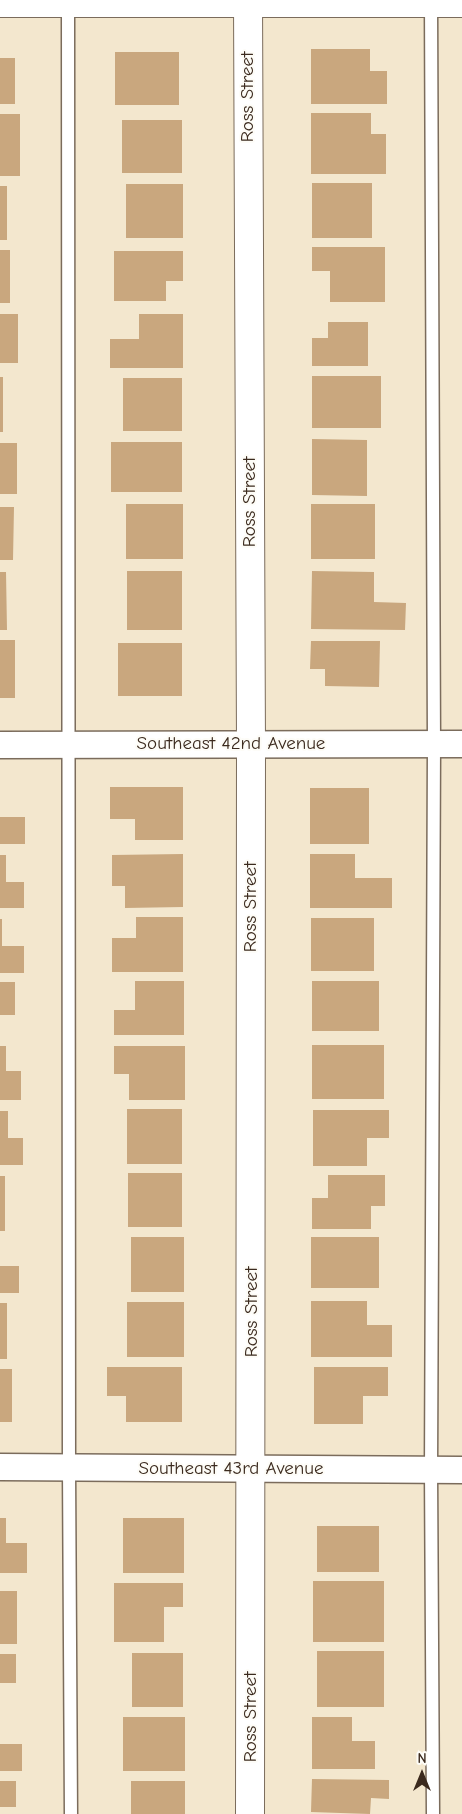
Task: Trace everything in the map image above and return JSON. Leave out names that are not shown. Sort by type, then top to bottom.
[{"type":"street","points":[[0,3],[68,1],[431,1],[462,3]]},
{"type":"street","name":"Ross Street","points":[[248,1],[252,1470],[250,1814]]},
{"type":"street","name":"Southeast 42nd Avenue","points":[[0,745],[462,744]]},
{"type":"street","name":"Southeast 43rd Avenue","points":[[0,1467],[69,1469],[462,1470]]},
{"type":"lane","points":[[68,1],[71,1814]]},
{"type":"lane","points":[[431,1],[434,744],[431,1470],[433,1814]]},
{"type":"building","points":[[311,49],[370,49],[370,71],[387,71],[387,104],[311,104]]},
{"type":"building","points":[[115,52],[179,52],[179,105],[115,105]]},
{"type":"building","points":[[0,58],[15,58],[15,104],[0,104]]},
{"type":"building","points":[[311,113],[371,113],[371,134],[386,134],[386,174],[311,174]]},
{"type":"building","points":[[0,114],[20,114],[20,176],[0,176]]},
{"type":"building","points":[[122,120],[182,120],[182,173],[122,173]]},
{"type":"building","points":[[312,183],[372,183],[372,238],[312,238]]},
{"type":"building","points":[[126,184],[183,184],[183,238],[126,238]]},
{"type":"building","points":[[0,186],[7,186],[7,240],[0,240]]},
{"type":"building","points":[[312,247],[385,247],[385,302],[330,302],[330,271],[312,271]]},
{"type":"building","points":[[0,250],[10,250],[10,303],[0,303]]},
{"type":"building","points":[[114,251],[183,251],[183,281],[166,281],[166,301],[114,301]]},
{"type":"building","points":[[0,314],[18,314],[18,363],[0,363]]},
{"type":"building","points":[[139,314],[183,314],[183,368],[110,368],[110,339],[139,339]]},
{"type":"building","points":[[328,322],[368,322],[368,366],[312,366],[312,338],[328,338]]},
{"type":"building","points":[[312,376],[381,376],[381,428],[312,428]]},
{"type":"building","points":[[0,377],[3,377],[3,432],[0,432]]},
{"type":"building","points":[[123,378],[182,378],[182,431],[123,431]]},
{"type":"building","points":[[312,439],[367,440],[367,496],[312,495]]},
{"type":"building","points":[[111,442],[182,442],[182,492],[111,492]]},
{"type":"building","points":[[0,443],[17,443],[17,494],[0,494]]},
{"type":"building","points":[[126,504],[183,504],[183,559],[126,559]]},
{"type":"building","points":[[311,504],[375,504],[375,559],[311,559]]},
{"type":"building","points":[[0,507],[14,507],[13,560],[0,560]]},
{"type":"building","points":[[127,571],[182,571],[182,630],[127,630]]},
{"type":"building","points":[[312,571],[374,572],[374,602],[406,603],[405,630],[311,629]]},
{"type":"building","points":[[0,572],[6,572],[7,630],[0,630]]},
{"type":"building","points":[[0,640],[15,640],[15,698],[0,698]]},
{"type":"building","points":[[311,641],[380,641],[379,687],[325,686],[325,669],[310,669]]},
{"type":"building","points":[[118,643],[182,643],[182,696],[118,696]]},
{"type":"building","points":[[110,787],[183,787],[183,840],[135,840],[135,819],[110,819]]},
{"type":"building","points":[[310,788],[369,788],[369,844],[310,844]]},
{"type":"building","points":[[0,817],[25,817],[25,844],[0,844]]},
{"type":"building","points":[[183,854],[183,907],[125,908],[125,886],[112,886],[112,855]]},
{"type":"building","points":[[310,854],[355,854],[355,878],[392,878],[392,908],[310,908]]},
{"type":"building","points":[[0,855],[6,855],[6,882],[24,882],[24,908],[0,908]]},
{"type":"building","points":[[136,917],[183,917],[183,972],[112,972],[112,938],[136,938]]},
{"type":"building","points":[[311,918],[374,918],[374,971],[311,971]]},
{"type":"building","points":[[0,919],[2,919],[2,946],[24,946],[24,973],[0,973]]},
{"type":"building","points":[[135,981],[184,981],[184,1035],[114,1035],[114,1010],[135,1010]]},
{"type":"building","points":[[312,981],[379,981],[379,1031],[312,1031]]},
{"type":"building","points":[[0,982],[15,982],[15,1015],[0,1015]]},
{"type":"building","points":[[312,1045],[384,1045],[384,1099],[312,1099]]},
{"type":"building","points":[[0,1046],[6,1046],[6,1071],[21,1071],[21,1100],[0,1100]]},
{"type":"building","points":[[114,1046],[185,1046],[185,1100],[129,1100],[129,1074],[114,1074]]},
{"type":"building","points":[[127,1109],[182,1109],[182,1164],[127,1164]]},
{"type":"building","points":[[313,1110],[389,1110],[389,1138],[367,1138],[367,1166],[313,1166]]},
{"type":"building","points":[[0,1111],[8,1111],[8,1138],[23,1138],[23,1165],[0,1165]]},
{"type":"building","points":[[128,1173],[182,1173],[182,1227],[128,1227]]},
{"type":"building","points":[[328,1175],[385,1175],[385,1206],[371,1206],[371,1229],[312,1229],[312,1198],[328,1198]]},
{"type":"building","points":[[0,1176],[5,1176],[5,1231],[0,1231]]},
{"type":"building","points":[[131,1237],[184,1237],[184,1292],[131,1292]]},
{"type":"building","points":[[311,1237],[379,1237],[379,1288],[311,1288]]},
{"type":"building","points":[[0,1266],[19,1266],[19,1293],[0,1293]]},
{"type":"building","points":[[311,1301],[367,1301],[367,1325],[392,1325],[392,1357],[311,1357]]},
{"type":"building","points":[[127,1302],[184,1302],[184,1357],[127,1357]]},
{"type":"building","points":[[0,1303],[7,1303],[7,1359],[0,1359]]},
{"type":"building","points":[[107,1367],[182,1367],[182,1422],[126,1422],[126,1396],[107,1396]]},
{"type":"building","points":[[314,1367],[388,1367],[388,1396],[363,1396],[363,1424],[314,1424]]},
{"type":"building","points":[[0,1369],[12,1369],[12,1422],[0,1422]]},
{"type":"building","points":[[0,1518],[6,1518],[6,1543],[27,1543],[27,1573],[0,1573]]},
{"type":"building","points":[[123,1518],[184,1518],[184,1573],[123,1573]]},
{"type":"building","points":[[317,1526],[379,1526],[379,1572],[317,1572]]},
{"type":"building","points":[[313,1581],[384,1581],[384,1642],[313,1642]]},
{"type":"building","points":[[114,1583],[183,1583],[183,1607],[164,1607],[164,1642],[114,1642]]},
{"type":"building","points":[[0,1591],[17,1591],[17,1644],[0,1644]]},
{"type":"building","points":[[317,1651],[384,1651],[384,1707],[317,1707]]},
{"type":"building","points":[[132,1653],[183,1653],[183,1707],[132,1707]]},
{"type":"building","points":[[0,1654],[16,1654],[16,1683],[0,1683]]},
{"type":"building","points":[[123,1717],[185,1717],[185,1771],[123,1771]]},
{"type":"building","points":[[312,1717],[352,1717],[352,1741],[375,1741],[375,1769],[312,1769]]},
{"type":"building","points":[[0,1744],[22,1744],[22,1771],[0,1771]]},
{"type":"building","points":[[312,1779],[389,1780],[389,1799],[371,1798],[370,1814],[311,1812]]},
{"type":"building","points":[[0,1781],[16,1781],[16,1807],[0,1807]]},
{"type":"building","points":[[131,1781],[185,1781],[185,1814],[131,1814]]}]
